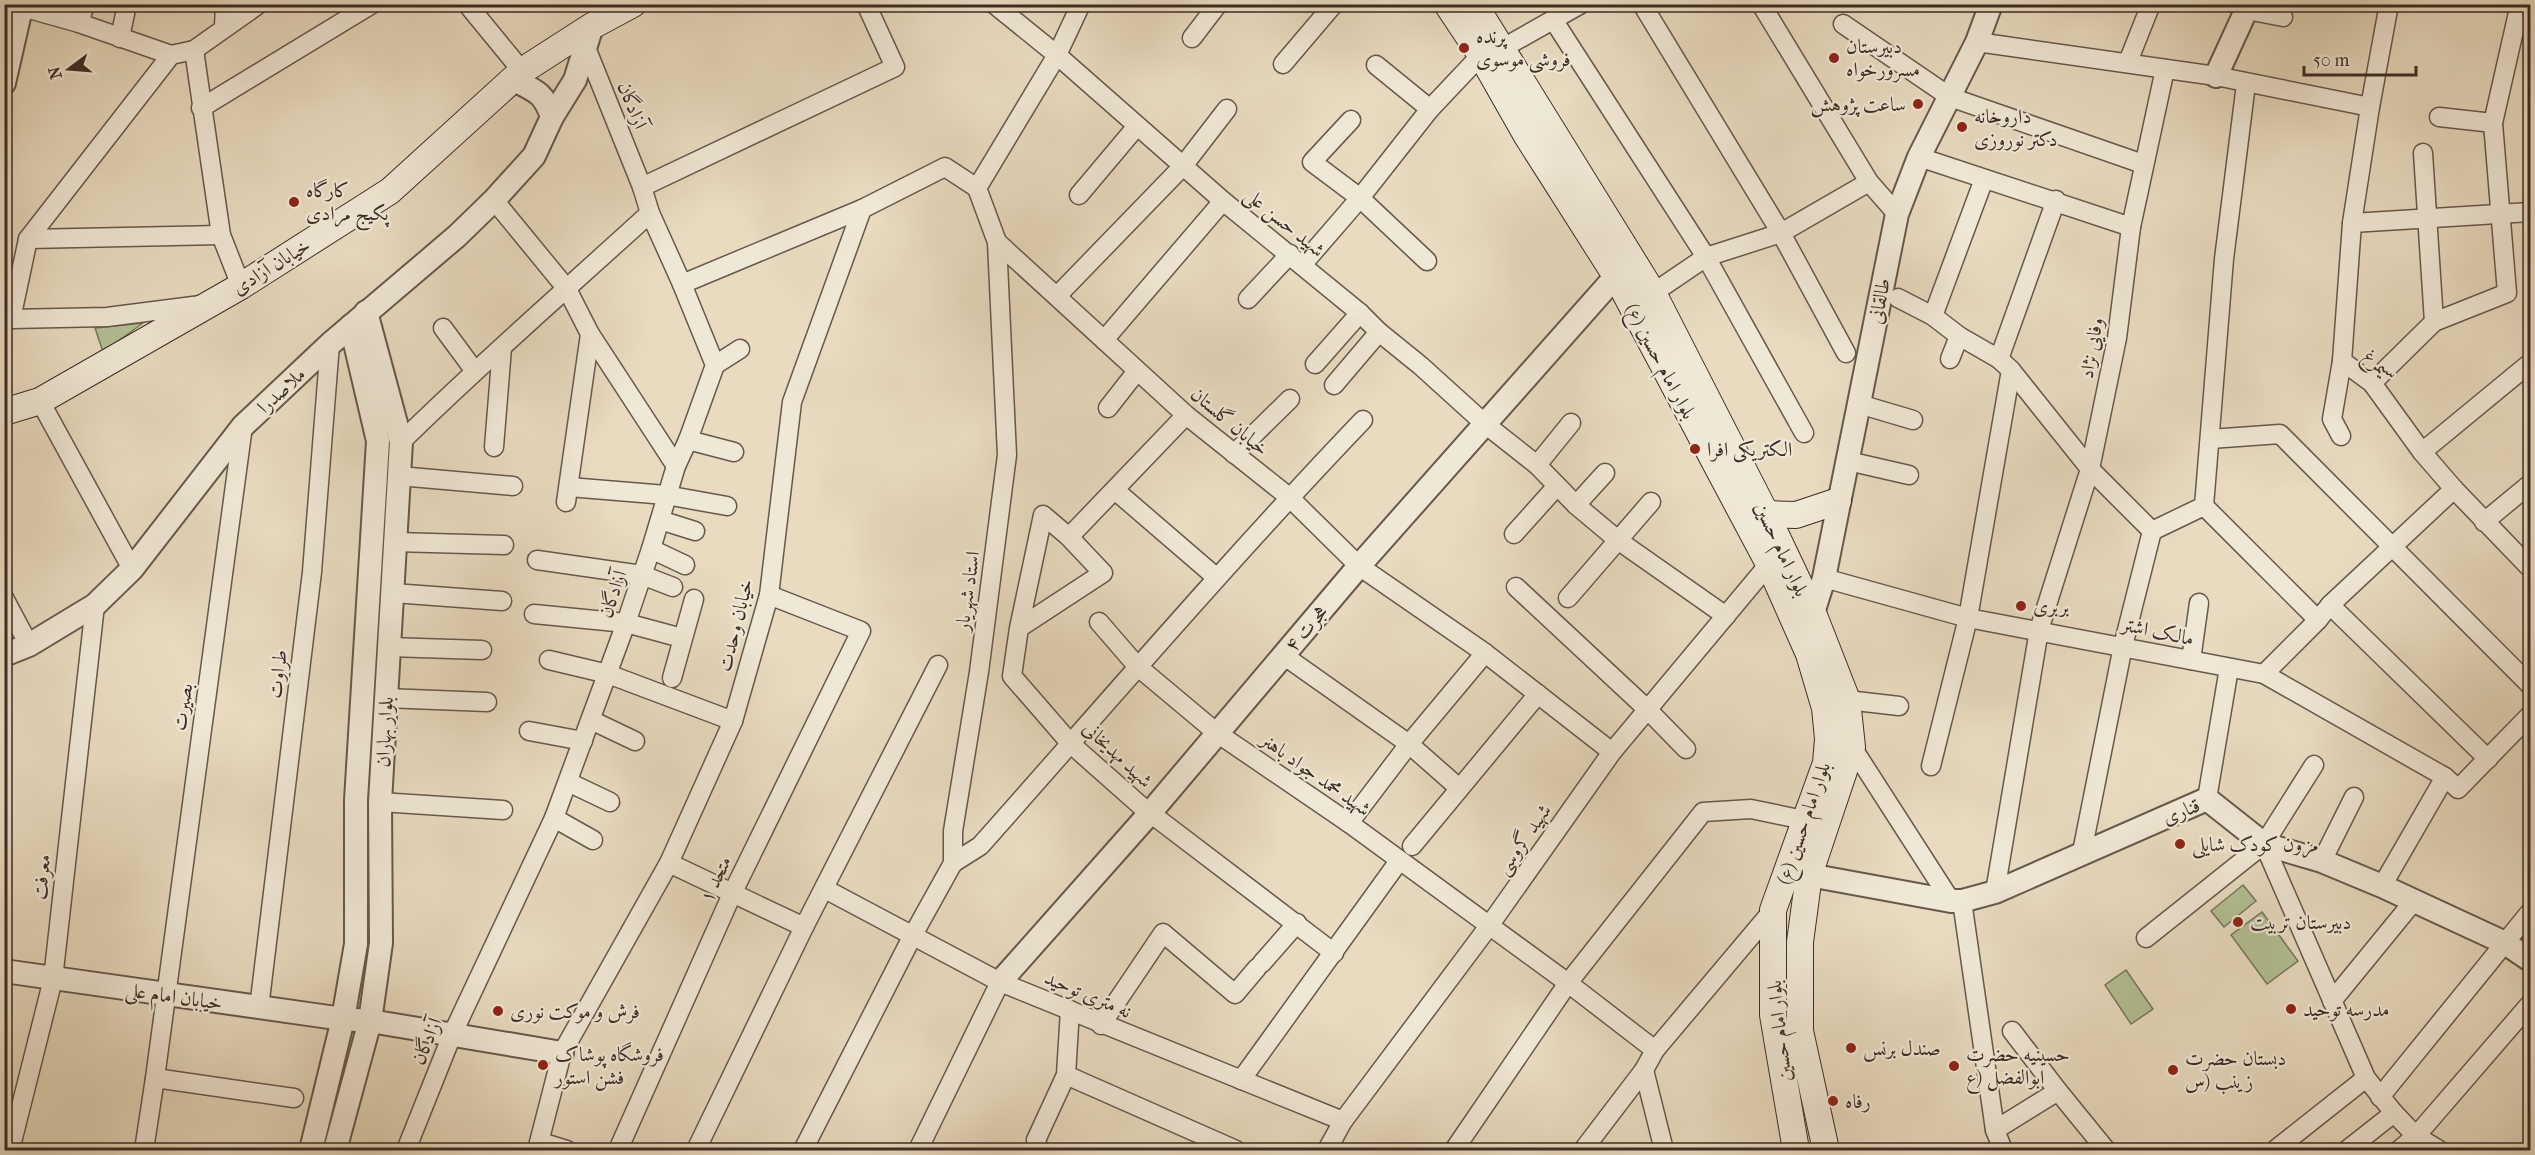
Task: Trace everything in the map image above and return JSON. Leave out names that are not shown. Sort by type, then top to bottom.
[{"type":"main road","name":"خیابان آزادی","points":[[4,412],[40,401],[241,286],[390,191],[518,76],[588,36],[633,4]]},
{"type":"main road","name":"بلوار امام حسین (ع)","points":[[1447,4],[1492,51],[1527,136],[1616,276],[1769,564],[1809,654],[1825,708],[1828,739],[1826,763],[1773,910]]},
{"type":"main road","name":"بلوار امام حسین","points":[[1474,4],[1492,51],[1653,293],[1766,514],[1813,613],[1847,700],[1852,747],[1809,875],[1800,942],[1800,1031],[1826,1150]]},
{"type":"main road","points":[[1766,514],[1796,516],[1838,501]]},
{"type":"main road","name":"بلوار امام حسین","points":[[1773,910],[1773,1015],[1796,1150]]},
{"type":"street","points":[[80,23],[85,4]]},
{"type":"street","points":[[120,38],[127,4]]},
{"type":"street","points":[[224,27],[225,4]]},
{"type":"street","points":[[4,82],[22,5],[171,55],[194,50],[259,4]]},
{"type":"street","points":[[201,108],[372,4]]},
{"type":"street","points":[[642,187],[895,67],[866,4]]},
{"type":"street","name":"شهید حسن علی","points":[[994,4],[1057,55],[1223,201],[1360,313],[1378,332],[1421,366],[1485,424],[1537,465],[1576,505],[1618,541],[1726,616]]},
{"type":"street","points":[[682,284],[862,209],[945,167],[978,188],[1057,55],[1081,4]]},
{"type":"street","points":[[1192,38],[1218,4]]},
{"type":"street","points":[[1283,64],[1334,4]]},
{"type":"street","points":[[1248,299],[1296,260],[1359,198],[1430,109],[1492,51],[1554,21],[1581,4]]},
{"type":"street","points":[[1642,4],[1781,233],[1846,353]]},
{"type":"street","points":[[1761,4],[1869,182],[1898,214]]},
{"type":"street","points":[[2128,62],[2151,4]]},
{"type":"street","name":"سیمرغ","points":[[2389,4],[2352,223],[2342,361],[2372,382],[2422,452],[2484,522],[2530,568]]},
{"type":"street","points":[[2372,382],[2434,322],[2507,293],[2493,123],[2520,4]]},
{"type":"street","points":[[2526,4],[2530,6]]},
{"type":"street","points":[[469,5],[518,76],[540,93],[548,103],[552,117]]},
{"type":"street","name":"طالقانی","points":[[1813,613],[1824,578],[1898,214],[1919,157],[1977,42],[1991,5]]},
{"type":"street","points":[[2216,76],[2248,7],[2283,17]]},
{"type":"street","points":[[1554,21],[1706,257],[1804,433]]},
{"type":"street","points":[[1843,24],[1950,97],[2143,164]]},
{"type":"street","name":"ملاصدرا","points":[[4,655],[29,645],[94,604],[132,569],[243,426],[330,344],[457,236],[494,201],[534,156],[552,117],[575,80],[588,36]]},
{"type":"street","name":"آزادگان","points":[[406,1150],[452,1035],[554,818],[626,623],[676,466],[688,440],[715,365],[650,213],[588,36]]},
{"type":"street","points":[[1977,42],[2216,76],[2246,84],[2370,106]]},
{"type":"street","points":[[194,50],[221,235],[241,286]]},
{"type":"street","points":[[171,55],[28,239],[8,319],[106,316],[211,303]]},
{"type":"street","points":[[1376,65],[1430,109]]},
{"type":"street","name":"وفایی نژاد","points":[[1995,892],[2039,630],[2090,469],[2117,338],[2131,227],[2165,69]]},
{"type":"street","points":[[2204,506],[2224,259],[2246,84]]},
{"type":"street","points":[[1057,296],[1183,166],[1227,109]]},
{"type":"street","points":[[2439,117],[2493,123]]},
{"type":"street","points":[[1351,120],[1312,162],[1359,198],[1427,261]]},
{"type":"street","points":[[1079,195],[1137,126]]},
{"type":"street","points":[[2423,153],[2434,322]]},
{"type":"street","points":[[1919,157],[2056,200],[2131,227]]},
{"type":"street","points":[[1933,316],[1984,179]]},
{"type":"street","points":[[1653,293],[1706,257],[1781,233],[1869,182]]},
{"type":"street","name":"خیابان گلستان","points":[[978,188],[997,242],[1137,371],[1233,454],[1289,497],[1359,566],[1485,653],[1612,752]]},
{"type":"street","points":[[1931,766],[1968,618],[2005,365],[2056,200]]},
{"type":"street","points":[[494,201],[567,288],[590,334],[676,466]]},
{"type":"street","points":[[1104,340],[1223,201]]},
{"type":"street","name":"خیابان وحدت","points":[[539,1146],[562,1053],[669,863],[733,721],[769,595],[792,402],[862,209]]},
{"type":"street","points":[[2352,223],[2530,212]]},
{"type":"street","points":[[401,442],[474,370],[502,348],[650,213]]},
{"type":"street","points":[[28,239],[221,235]]},
{"type":"street","name":"استاد شهریار","points":[[803,1150],[913,935],[953,863],[953,831],[979,672],[1007,455],[997,242]]},
{"type":"street","name":"هجرت ۴","points":[[1000,982],[1150,813],[1359,566],[1616,276]]},
{"type":"street","points":[[1898,298],[1933,316],[1959,336],[2005,365],[2090,469],[2152,531]]},
{"type":"street","points":[[1315,364],[1360,313]]},
{"type":"street","name":"بلوار بهاران","points":[[335,1150],[370,1021],[381,943],[381,802],[385,698],[401,442],[358,319]]},
{"type":"street","name":"بلوار بهاران","points":[[311,1150],[343,1019],[356,944],[356,800],[378,441],[358,319]]},
{"type":"street","points":[[443,328],[474,370]]},
{"type":"street","points":[[1334,385],[1378,332]]},
{"type":"street","points":[[590,334],[568,495],[666,495],[727,506]]},
{"type":"street","points":[[1950,359],[1959,336]]},
{"type":"street","name":"طراوت","points":[[259,1008],[312,572],[330,344]]},
{"type":"street","points":[[494,447],[502,348]]},
{"type":"street","points":[[715,365],[740,349]]},
{"type":"street","points":[[2341,436],[2332,419],[2342,361]]},
{"type":"street","points":[[2422,452],[2530,363]]},
{"type":"street","points":[[1107,408],[1137,371]]},
{"type":"street","points":[[1233,454],[1290,399]]},
{"type":"street","points":[[40,401],[132,569]]},
{"type":"street","points":[[1859,404],[1913,420]]},
{"type":"street","points":[[1019,628],[1103,573],[1069,537],[1186,414]]},
{"type":"street","points":[[953,863],[980,846],[1137,666],[1289,497],[1363,420]]},
{"type":"street","points":[[1537,465],[1571,423]]},
{"type":"street","name":"بصیرت","points":[[144,1150],[156,1078],[243,426]]},
{"type":"street","points":[[2210,439],[2280,434],[2530,685]]},
{"type":"street","points":[[688,440],[734,452]]},
{"type":"street","points":[[1848,461],[1909,475]]},
{"type":"street","points":[[1576,505],[1605,473]]},
{"type":"street","points":[[399,476],[513,486]]},
{"type":"street","points":[[2484,522],[2530,484]]},
{"type":"street","points":[[1514,534],[1557,486]]},
{"type":"street","points":[[2264,675],[2330,605],[2454,489]]},
{"type":"street","points":[[1116,490],[1217,578]]},
{"type":"street","points":[[1568,598],[1651,502]]},
{"type":"street","points":[[2152,531],[2204,506]]},
{"type":"street","points":[[2204,506],[2318,620]]},
{"type":"street","name":"شهید مهدیخانی","points":[[1069,537],[1043,515],[1019,628],[1012,676],[1071,744],[1150,813],[1334,953]]},
{"type":"street","points":[[660,520],[695,531]]},
{"type":"street","points":[[2082,852],[2123,646],[2152,531]]},
{"type":"street","points":[[395,542],[504,545]]},
{"type":"street","points":[[651,549],[685,565]]},
{"type":"street","points":[[537,560],[642,575],[673,587]]},
{"type":"street","name":"شهید گروسی","points":[[1327,1150],[1343,1121],[1489,926],[1612,752],[1769,564]]},
{"type":"street","name":"مالک اشتر","points":[[1824,578],[1968,618],[2123,646],[2264,675],[2451,783]]},
{"type":"street","points":[[1516,587],[1647,709],[1686,749]]},
{"type":"street","points":[[393,593],[502,601]]},
{"type":"street","name":"متحد ۱","points":[[618,1150],[732,894],[861,631],[769,595]]},
{"type":"street","points":[[4,598],[29,645]]},
{"type":"street","points":[[672,678],[694,599]]},
{"type":"street","points":[[2191,660],[2199,603]]},
{"type":"street","name":"معرفت","points":[[10,1150],[53,980],[94,604]]},
{"type":"street","points":[[2330,605],[2488,759]]},
{"type":"street","points":[[534,614],[626,623],[682,638]]},
{"type":"street","name":"شهید محمد جواد باهنر","points":[[1099,622],[1137,666],[1216,733],[1349,823],[1568,983],[1655,1050]]},
{"type":"street","points":[[389,647],[482,650]]},
{"type":"street","points":[[1349,823],[1409,744],[1485,653]]},
{"type":"street","points":[[1283,655],[1409,744],[1459,788]]},
{"type":"street","points":[[549,660],[608,674],[733,721]]},
{"type":"street","points":[[696,1150],[804,927],[938,664]]},
{"type":"street","points":[[2207,799],[2229,668]]},
{"type":"street","points":[[1412,846],[1538,694]]},
{"type":"street","points":[[385,698],[487,702]]},
{"type":"street","points":[[1847,700],[1899,706]]},
{"type":"street","points":[[2382,886],[2451,783],[2488,759],[2530,715]]},
{"type":"street","points":[[591,720],[635,741]]},
{"type":"street","points":[[529,731],[583,741]]},
{"type":"street","points":[[1852,747],[1957,901],[1995,1130],[2003,1150]]},
{"type":"street","points":[[2146,938],[2264,844],[2314,765]]},
{"type":"street","points":[[567,782],[610,802]]},
{"type":"street","points":[[2322,861],[2354,797]]},
{"type":"street","name":"قناری","points":[[1809,875],[1957,901],[1995,892],[2207,799],[2264,844],[2322,861],[2382,886],[2505,943],[2530,960]]},
{"type":"street","points":[[381,802],[503,810]]},
{"type":"street","points":[[1454,1150],[1568,983],[1703,812],[1751,809],[1804,820]]},
{"type":"street","points":[[554,818],[593,840]]},
{"type":"street","points":[[2264,844],[2366,1078],[2380,1097],[2416,1136],[2439,1150]]},
{"type":"street","points":[[1241,1080],[1399,861]]},
{"type":"street","points":[[669,863],[804,927]]},
{"type":"street","name":"نه متری توحید","points":[[825,889],[1000,982],[1101,1025],[1343,1121]]},
{"type":"street","points":[[2332,1001],[2413,902]]},
{"type":"street","points":[[1583,1150],[1644,1070],[1655,1050],[1773,910]]},
{"type":"street","points":[[2380,1097],[2530,912]]},
{"type":"street","points":[[1101,1025],[1163,933],[1235,994],[1297,923]]},
{"type":"street","name":"خیابان امام علی","points":[[4,971],[53,980],[370,1021],[562,1053]]},
{"type":"street","points":[[918,1150],[1000,982]]},
{"type":"street","points":[[2399,1150],[2416,1136],[2530,1004]]},
{"type":"street","points":[[1036,1147],[1066,1075],[1070,1010]]},
{"type":"street","points":[[2012,1031],[2106,1150]]},
{"type":"street","points":[[1644,1070],[1664,1150]]},
{"type":"street","points":[[1066,1075],[1208,1145],[1236,1150]]},
{"type":"street","points":[[156,1078],[294,1098]]},
{"type":"street","points":[[2275,1150],[2366,1078]]},
{"type":"street","points":[[1995,1130],[2058,1091]]},
{"type":"street","points":[[2348,1150],[2394,1113]]},
{"type":"street","points":[[539,1146],[567,1150]]},
{"type":"green space","points":[[143,323],[103,352],[95,328]]},
{"type":"green space","points":[[2243,885],[2256,901],[2224,927],[2211,911]]},
{"type":"green space","points":[[2262,912],[2298,961],[2267,984],[2231,935]]},
{"type":"green space","points":[[2126,970],[2153,1009],[2131,1024],[2105,985]]},
{"type":"place","name":"پرنده فروشی موسوی","points":[[1464,48]]},
{"type":"place","name":"دبیرستان مسرورخواه","points":[[1834,58]]},
{"type":"place","name":"ساعت پژوهش","points":[[1918,104]]},
{"type":"place","name":"داروخانه دکتر نوروزی","points":[[1962,127]]},
{"type":"place","name":"کارگاه پکیج مرادی","points":[[294,202]]},
{"type":"place","name":"الکتریکی افرا","points":[[1695,449]]},
{"type":"place","name":"بربری","points":[[2021,606]]},
{"type":"place","name":"مزون کودک شایلی","points":[[2180,844]]},
{"type":"place","name":"دبیرستان تربیت","points":[[2238,922]]},
{"type":"place","name":"مدرسه توحید","points":[[2291,1009]]},
{"type":"place","name":"فرش و موکت نوری","points":[[498,1011]]},
{"type":"place","name":"صندل برنس","points":[[1851,1048]]},
{"type":"place","name":"فروشگاه پوشاک فشن استور","points":[[543,1065]]},
{"type":"place","name":"حسینیه حضرت ابوالفضل (ع","points":[[1954,1066]]},
{"type":"place","name":"دبستان حضرت زینب (س","points":[[2173,1070]]},
{"type":"place","name":"رفاه","points":[[1833,1101]]}]
